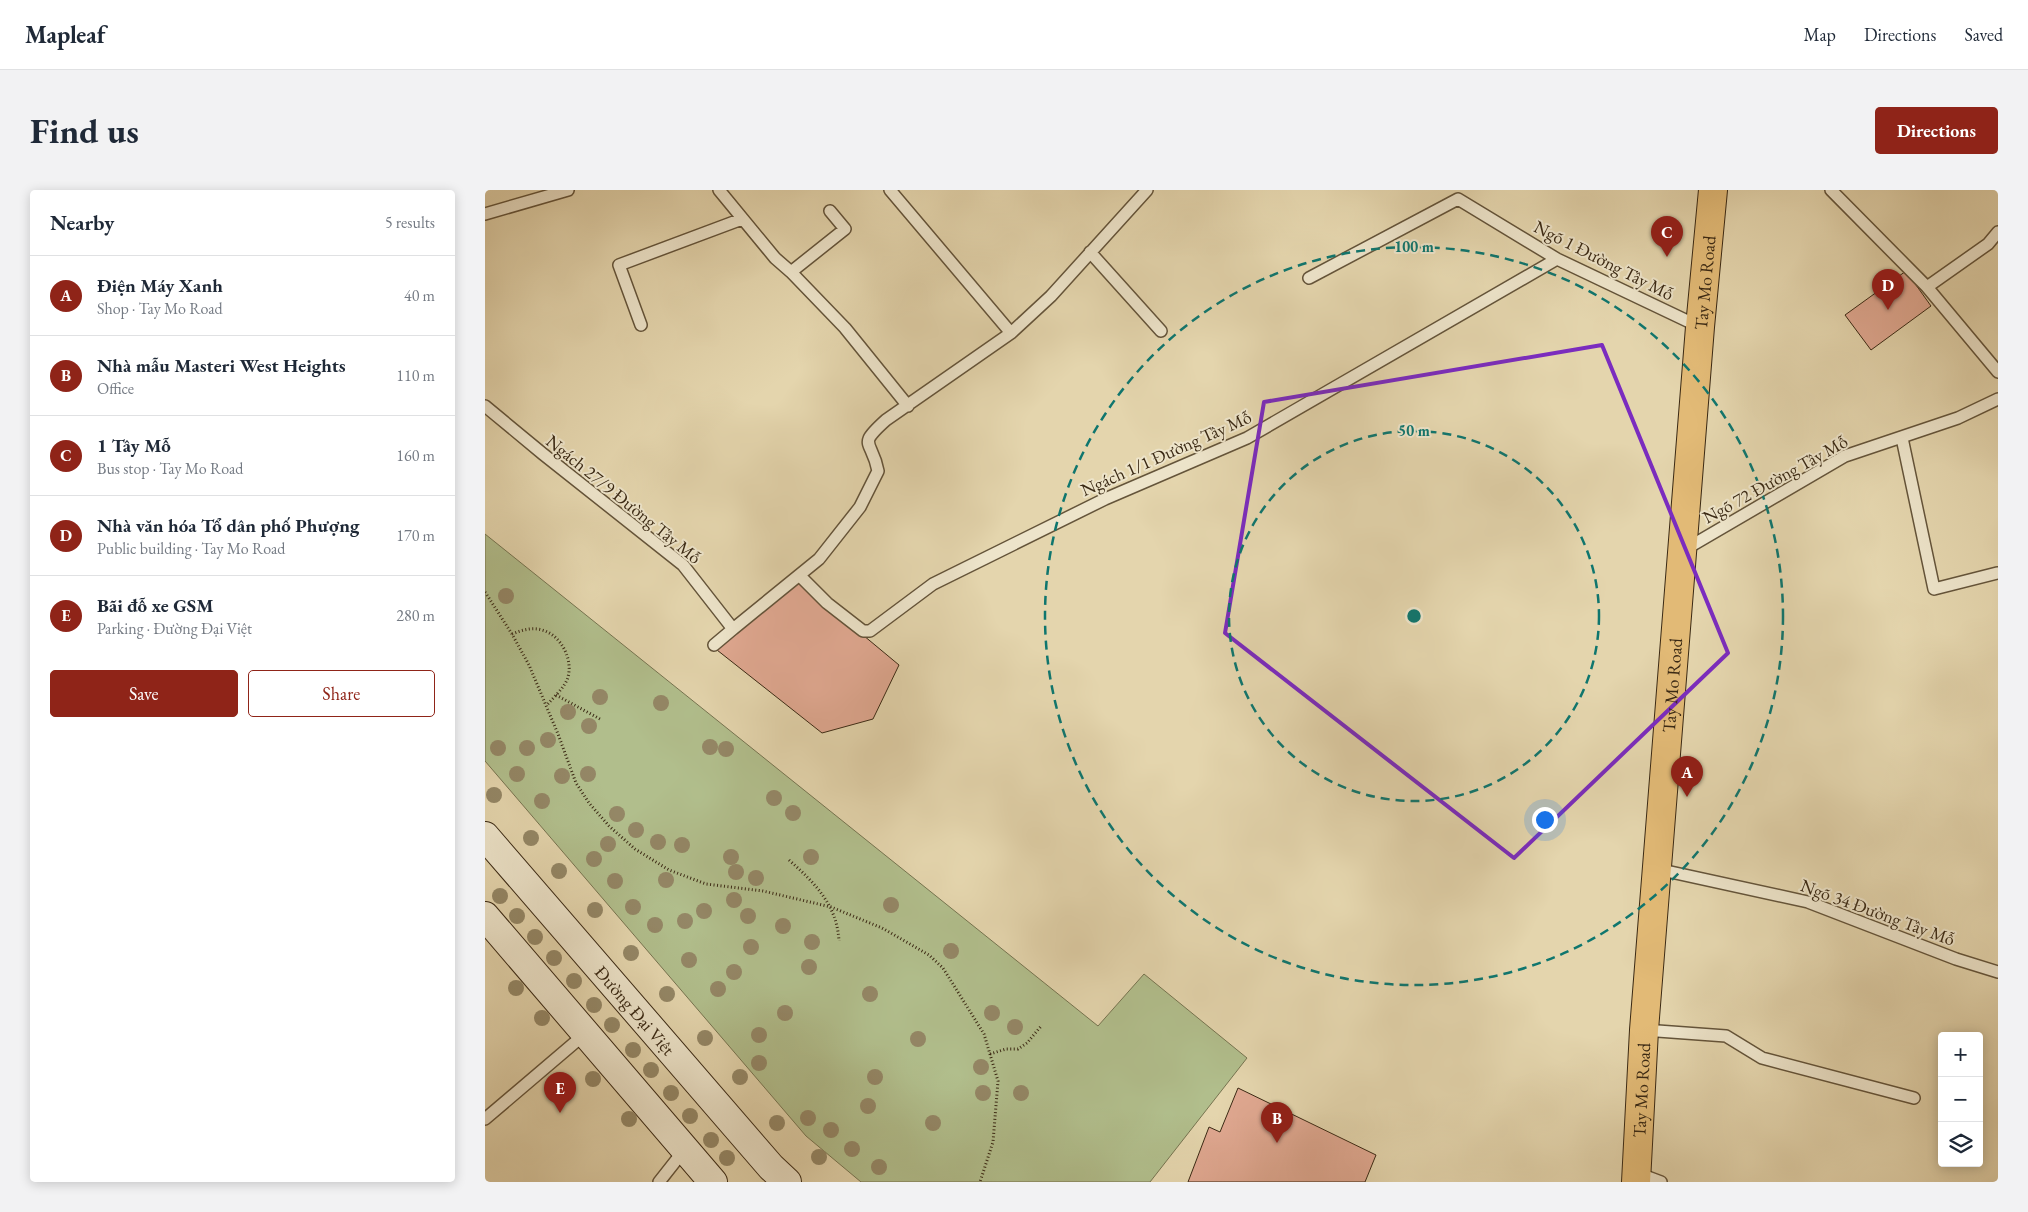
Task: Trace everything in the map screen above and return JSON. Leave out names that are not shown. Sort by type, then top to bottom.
[{"type":"main road","name":"Tay Mo Road","points":[[1644,1179],[1644,1030],[1700,327],[1713,190]]},
{"type":"street","name":"Đường Đại Việt","points":[[485,836],[780,1177]]},
{"type":"street","points":[[485,916],[686,1148],[713,1182]]},
{"type":"lane","points":[[485,214],[569,190]]},
{"type":"lane","points":[[719,190],[775,258],[845,328],[908,406]]},
{"type":"lane","points":[[890,190],[1011,332]]},
{"type":"lane","points":[[714,645],[819,560],[855,514],[877,476],[877,466],[867,442],[870,434],[886,420],[1011,332],[1051,296],[1147,190]]},
{"type":"lane","points":[[1831,190],[1927,287],[1998,372]]},
{"type":"lane","name":"Ngõ 1 Đường Tây Mỗ","points":[[1309,278],[1458,199],[1557,259],[1700,327]]},
{"type":"lane","points":[[791,272],[845,229],[830,210]]},
{"type":"lane","points":[[641,325],[619,265],[742,219]]},
{"type":"lane","points":[[1927,287],[1988,244],[1998,232]]},
{"type":"lane","points":[[1090,252],[1161,331]]},
{"type":"lane","name":"Ngách 1/1 Đường Tây Mỗ","points":[[799,576],[827,603],[863,631],[870,631],[933,584],[1097,503],[1247,438],[1557,259]]},
{"type":"lane","name":"Ngõ 72 Đường Tây Mỗ","points":[[1683,551],[1845,456],[1958,418],[1998,399]]},
{"type":"lane","name":"Ngách 27/9 Đường Tây Mỗ","points":[[485,406],[683,565],[733,629]]},
{"type":"lane","points":[[1902,438],[1933,589],[1997,573]]},
{"type":"lane","name":"Ngõ 34 Đường Tây Mỗ","points":[[1657,869],[1808,902],[1956,959],[1998,972]]},
{"type":"lane","points":[[1644,1030],[1726,1036],[1763,1058],[1914,1098]]},
{"type":"lane","points":[[485,1119],[586,1033]]},
{"type":"lane","points":[[659,1182],[686,1148]]},
{"type":"path","points":[[485,592],[529,665],[547,705],[576,783],[589,803],[609,826],[635,849],[669,870],[706,884],[763,891],[831,907],[883,928],[929,955],[943,968],[984,1034],[998,1081],[993,1142],[980,1182]]},
{"type":"path","points":[[512,634],[526,629],[543,630],[559,641],[568,656],[567,677],[556,695],[547,705]]},
{"type":"path","points":[[556,695],[600,719]]},
{"type":"path","points":[[789,860],[809,878],[831,907],[838,924],[839,941]]},
{"type":"path","points":[[990,1054],[1006,1049],[1018,1049],[1027,1044],[1041,1025]]},
{"type":"highlighted area","points":[[1602,345],[1728,653],[1514,858],[1225,633],[1264,402]]},
{"type":"green space","points":[[485,534],[1098,1026],[1144,974],[1247,1058],[1150,1182],[861,1182],[806,1136],[485,761]]},
{"type":"building","points":[[1906,271],[1931,306],[1871,350],[1845,315]]},
{"type":"building","points":[[798,581],[899,665],[873,719],[822,733],[717,650]]},
{"type":"building","points":[[1238,1088],[1376,1155],[1365,1182],[1188,1182],[1209,1127],[1220,1132]]},
{"type":"place","name":"1 Tây Mỗ","points":[[1667,257]]},
{"type":"place","name":"Nhà văn hóa Tổ dân phố Phượng","points":[[1888,310]]},
{"type":"place","name":"Điện Máy Xanh","points":[[1687,797]]},
{"type":"place","name":"Bãi đỗ xe GSM","points":[[560,1113]]},
{"type":"place","name":"Nhà mẫu Masteri West Heights","points":[[1277,1143]]}]
